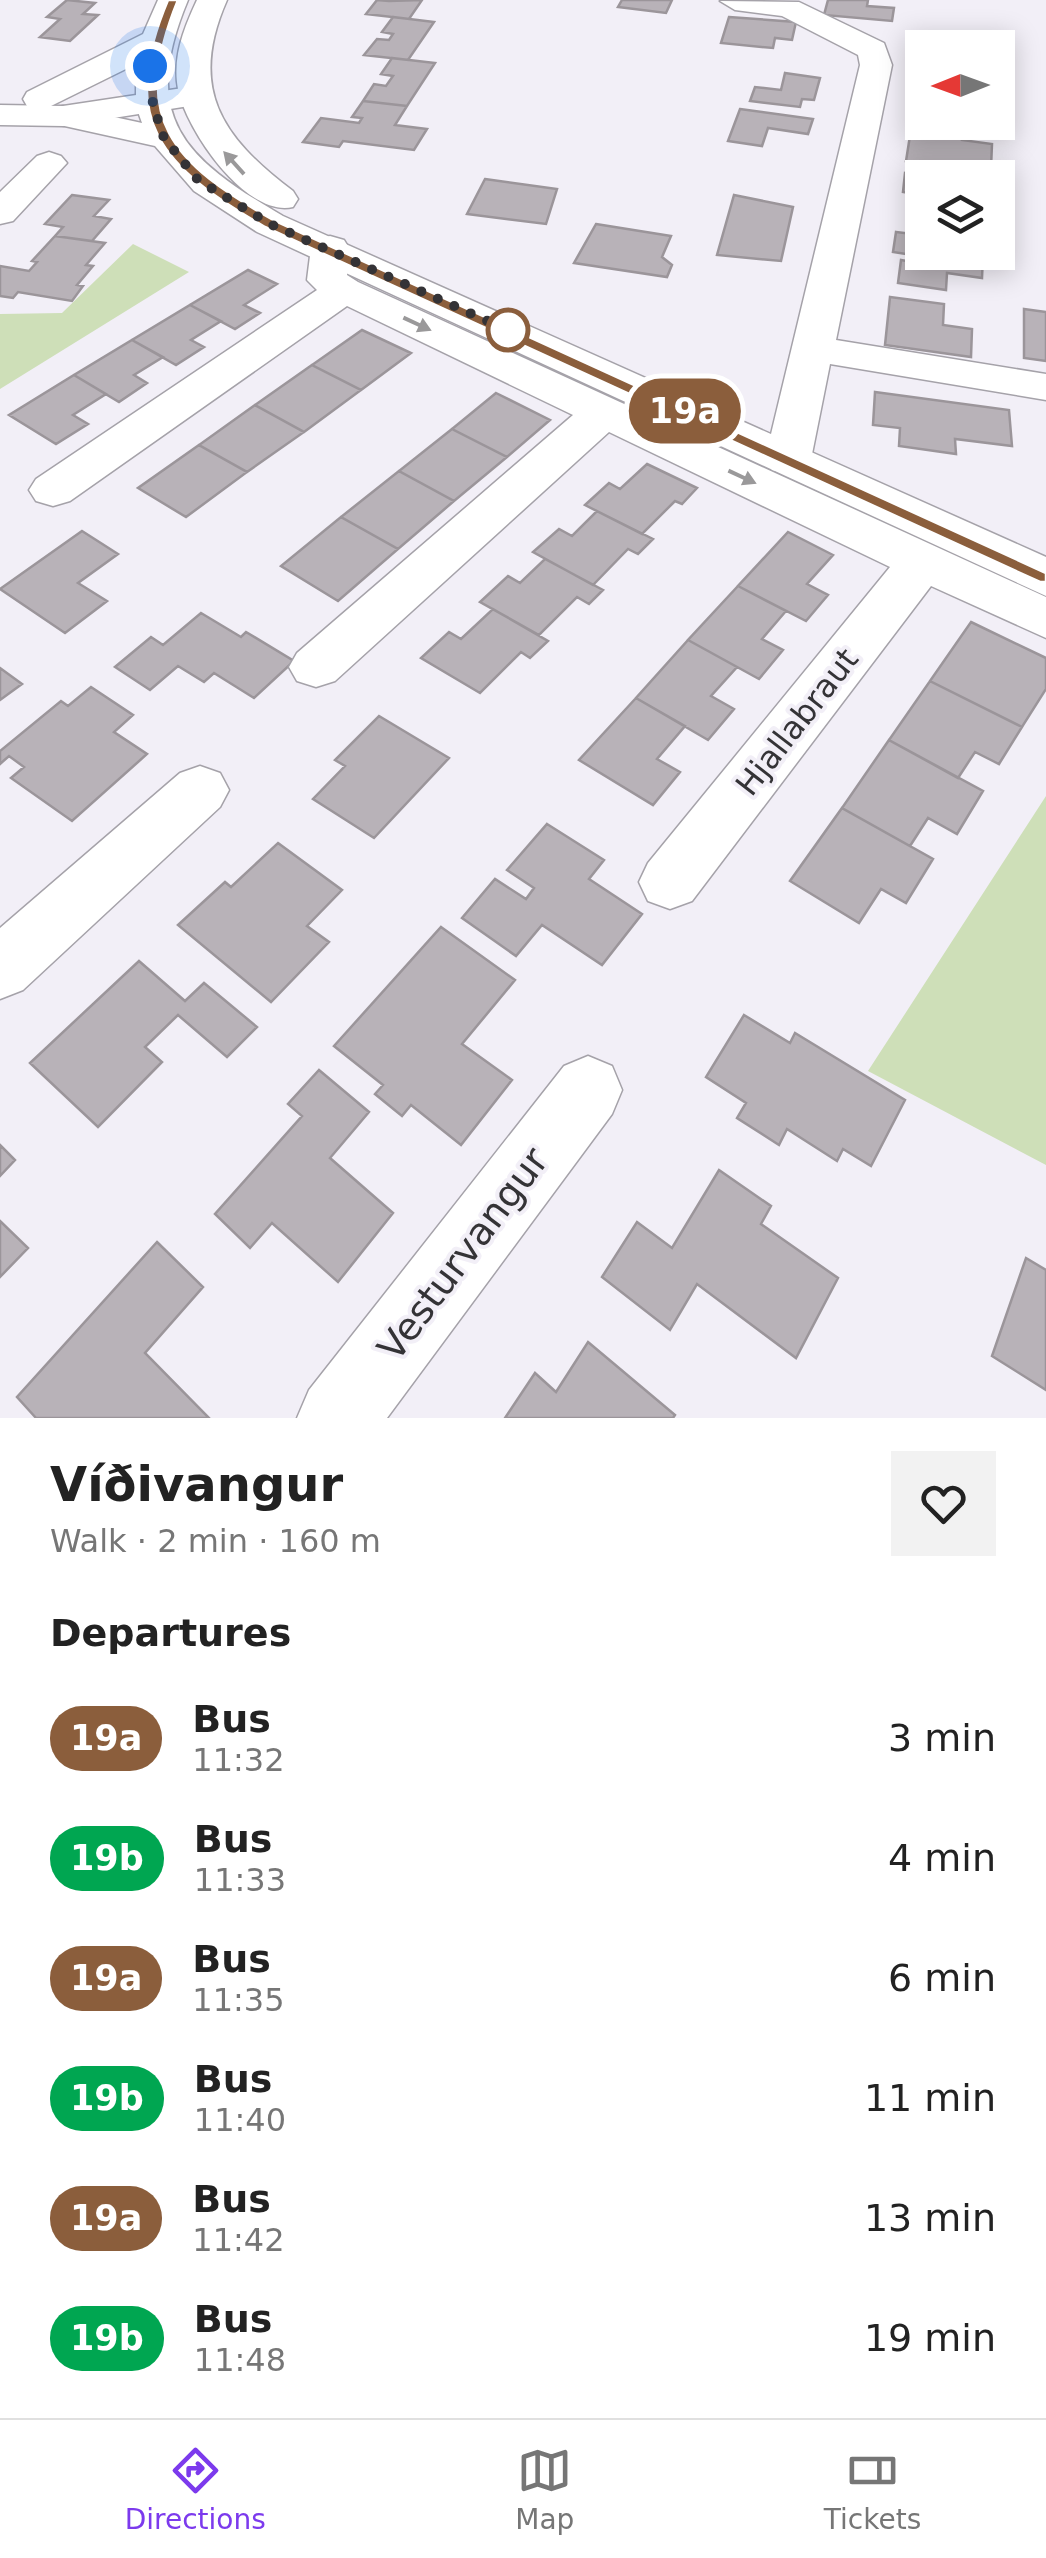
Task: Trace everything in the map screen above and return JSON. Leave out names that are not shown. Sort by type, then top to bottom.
[{"type":"street","points":[[173,0],[156,39],[156,110],[184,168],[218,194],[337,269],[604,412],[1046,619]]},
{"type":"street","points":[[212,0],[197,36],[195,90],[204,125],[242,172],[323,226],[792,450],[1046,578]]},
{"type":"street","points":[[735,1],[790,8],[873,50],[876,65],[792,450]]},
{"type":"street","points":[[51,108],[156,39]]},
{"type":"street","points":[[0,101],[51,108],[156,110],[195,90]]},
{"type":"street","points":[[0,114],[51,108],[156,110]]},
{"type":"street","points":[[0,213],[48,163]]},
{"type":"street","points":[[337,269],[1046,551]]},
{"type":"street","points":[[53,490],[337,269]]},
{"type":"street","points":[[816,349],[1046,387]]},
{"type":"street","points":[[316,667],[604,412]]},
{"type":"street","name":"Hjallabraut","points":[[670,882],[922,562]]},
{"type":"street","points":[[0,969],[200,790]]},
{"type":"street","name":"Vesturvangur","points":[[337,1418],[588,1090]]},
{"type":"green space","points":[[133,244],[189,272],[0,389],[0,314],[62,313]]},
{"type":"green space","points":[[1046,796],[1046,1165],[868,1071]]},
{"type":"building","points":[[67,0],[95,3],[83,14],[98,15],[70,41],[40,37],[60,19],[47,17]]},
{"type":"building","points":[[377,0],[422,0],[409,19],[366,14]]},
{"type":"building","points":[[622,0],[672,0],[666,13],[618,7]]},
{"type":"building","points":[[828,0],[868,0],[867,6],[894,8],[892,21],[824,15]]},
{"type":"building","points":[[393,17],[434,22],[408,60],[364,55],[377,39],[389,40],[393,34],[382,32]]},
{"type":"building","points":[[729,17],[796,22],[792,40],[775,38],[773,48],[721,43]]},
{"type":"building","points":[[392,58],[435,63],[407,106],[363,101],[374,84],[386,86],[393,76],[381,74]]},
{"type":"building","points":[[785,73],[820,78],[814,100],[802,99],[800,107],[750,101],[755,87],[781,90]]},
{"type":"building","points":[[363,101],[407,106],[395,125],[427,129],[414,150],[343,141],[339,147],[303,142],[321,118],[359,123],[362,118],[352,117]]},
{"type":"building","points":[[740,109],[813,119],[808,134],[768,128],[762,146],[728,141]]},
{"type":"building","points":[[909,140],[992,144],[991,160],[906,160]]},
{"type":"building","points":[[485,179],[557,189],[546,224],[467,214]]},
{"type":"building","points":[[72,195],[109,200],[94,216],[111,219],[92,241],[55,236],[63,227],[45,224]]},
{"type":"building","points":[[734,195],[793,207],[781,261],[717,255]]},
{"type":"building","points":[[596,224],[671,236],[662,257],[672,265],[667,277],[574,263]]},
{"type":"building","points":[[896,232],[905,233],[905,254],[893,252]]},
{"type":"building","points":[[55,236],[105,243],[86,265],[93,266],[77,285],[83,286],[72,301],[18,292],[13,298],[0,296],[0,266],[29,271],[37,262],[32,261]]},
{"type":"building","points":[[901,260],[905,261],[905,270],[982,270],[982,278],[947,273],[946,290],[898,283]]},
{"type":"building","points":[[248,270],[277,284],[244,305],[260,313],[235,329],[190,305]]},
{"type":"building","points":[[890,297],[944,304],[943,325],[972,329],[971,357],[885,345]]},
{"type":"building","points":[[190,305],[221,321],[191,340],[204,347],[176,365],[132,340]]},
{"type":"building","points":[[1024,309],[1046,312],[1046,361],[1024,358]]},
{"type":"building","points":[[362,330],[411,353],[361,390],[312,365]]},
{"type":"building","points":[[132,340],[163,357],[134,375],[147,383],[119,402],[74,375]]},
{"type":"building","points":[[312,365],[361,390],[304,432],[255,405]]},
{"type":"building","points":[[74,375],[106,394],[73,415],[88,424],[56,444],[9,415]]},
{"type":"building","points":[[875,392],[1009,410],[1012,446],[955,439],[956,454],[899,446],[900,428],[873,425]]},
{"type":"building","points":[[496,393],[550,420],[507,457],[452,429]]},
{"type":"building","points":[[255,405],[304,432],[247,472],[199,445]]},
{"type":"building","points":[[452,429],[507,457],[454,501],[399,471]]},
{"type":"building","points":[[199,445],[247,472],[186,517],[138,488]]},
{"type":"building","points":[[647,464],[697,488],[682,504],[675,501],[642,534],[585,505],[609,483],[620,489]]},
{"type":"building","points":[[399,471],[454,501],[398,549],[341,517]]},
{"type":"building","points":[[597,511],[653,539],[638,554],[628,549],[593,585],[533,552],[559,529],[572,536]]},
{"type":"building","points":[[341,517],[398,549],[338,601],[281,566]]},
{"type":"building","points":[[82,531],[118,554],[78,583],[107,601],[65,633],[0,589]]},
{"type":"building","points":[[788,532],[833,555],[807,584],[828,595],[806,621],[738,586]]},
{"type":"building","points":[[545,559],[603,590],[589,604],[577,597],[539,635],[480,602],[508,576],[520,583]]},
{"type":"building","points":[[738,586],[786,611],[762,639],[783,650],[759,679],[688,640]]},
{"type":"building","points":[[493,609],[548,641],[530,658],[521,652],[480,693],[421,658],[449,632],[461,639]]},
{"type":"building","points":[[201,613],[241,637],[246,632],[294,661],[254,698],[214,673],[204,682],[178,666],[150,690],[115,667],[151,637],[163,645]]},
{"type":"building","points":[[971,622],[1046,658],[1046,689],[1022,727],[930,681]]},
{"type":"building","points":[[688,640],[737,667],[711,696],[734,709],[708,740],[636,698]]},
{"type":"building","points":[[0,668],[22,684],[0,700]]},
{"type":"building","points":[[930,681],[1022,727],[999,764],[975,752],[958,778],[889,740]]},
{"type":"building","points":[[91,687],[133,715],[114,732],[147,754],[72,821],[11,778],[24,767],[9,756],[0,764],[0,751],[61,701],[68,706]]},
{"type":"building","points":[[636,698],[685,726],[657,759],[680,772],[653,805],[579,760]]},
{"type":"building","points":[[379,716],[449,758],[374,838],[313,799],[345,766],[335,760]]},
{"type":"building","points":[[889,740],[983,791],[957,834],[928,818],[910,846],[842,808]]},
{"type":"building","points":[[842,808],[933,859],[906,903],[881,889],[859,923],[790,881]]},
{"type":"building","points":[[547,824],[604,860],[589,879],[642,914],[602,965],[542,925],[516,956],[462,918],[495,879],[526,899],[534,888],[507,870]]},
{"type":"building","points":[[278,843],[342,890],[307,926],[329,942],[271,1002],[178,925],[225,882],[231,887]]},
{"type":"building","points":[[441,927],[515,980],[462,1044],[512,1080],[461,1145],[411,1105],[402,1116],[375,1094],[383,1085],[334,1046]]},
{"type":"building","points":[[139,961],[185,1001],[204,983],[257,1027],[227,1057],[178,1015],[145,1047],[162,1062],[98,1127],[30,1063]]},
{"type":"building","points":[[744,1015],[790,1043],[795,1033],[905,1100],[871,1166],[843,1149],[837,1161],[787,1129],[779,1145],[737,1118],[746,1103],[706,1077]]},
{"type":"building","points":[[319,1070],[369,1112],[330,1158],[393,1213],[338,1282],[272,1223],[250,1248],[215,1214],[302,1116],[288,1104]]},
{"type":"building","points":[[0,1145],[15,1160],[0,1176]]},
{"type":"building","points":[[719,1170],[771,1206],[761,1224],[838,1278],[796,1358],[697,1284],[670,1330],[602,1277],[637,1222],[672,1248]]},
{"type":"building","points":[[0,1221],[28,1248],[0,1277]]},
{"type":"building","points":[[157,1242],[203,1287],[145,1353],[209,1418],[36,1418],[17,1397]]},
{"type":"building","points":[[1026,1258],[1046,1270],[1046,1390],[992,1356]]},
{"type":"building","points":[[588,1342],[675,1415],[673,1418],[505,1418],[535,1373],[556,1392]]},
{"type":"bus line","name":"19a","points":[[173,0],[153,47],[153,105],[164,138],[184,168],[218,194],[270,224],[330,248],[1046,578]]},
{"type":"route","points":[[150,66],[153,105],[164,138],[184,168],[198,180],[270,224],[508,330]]}]
